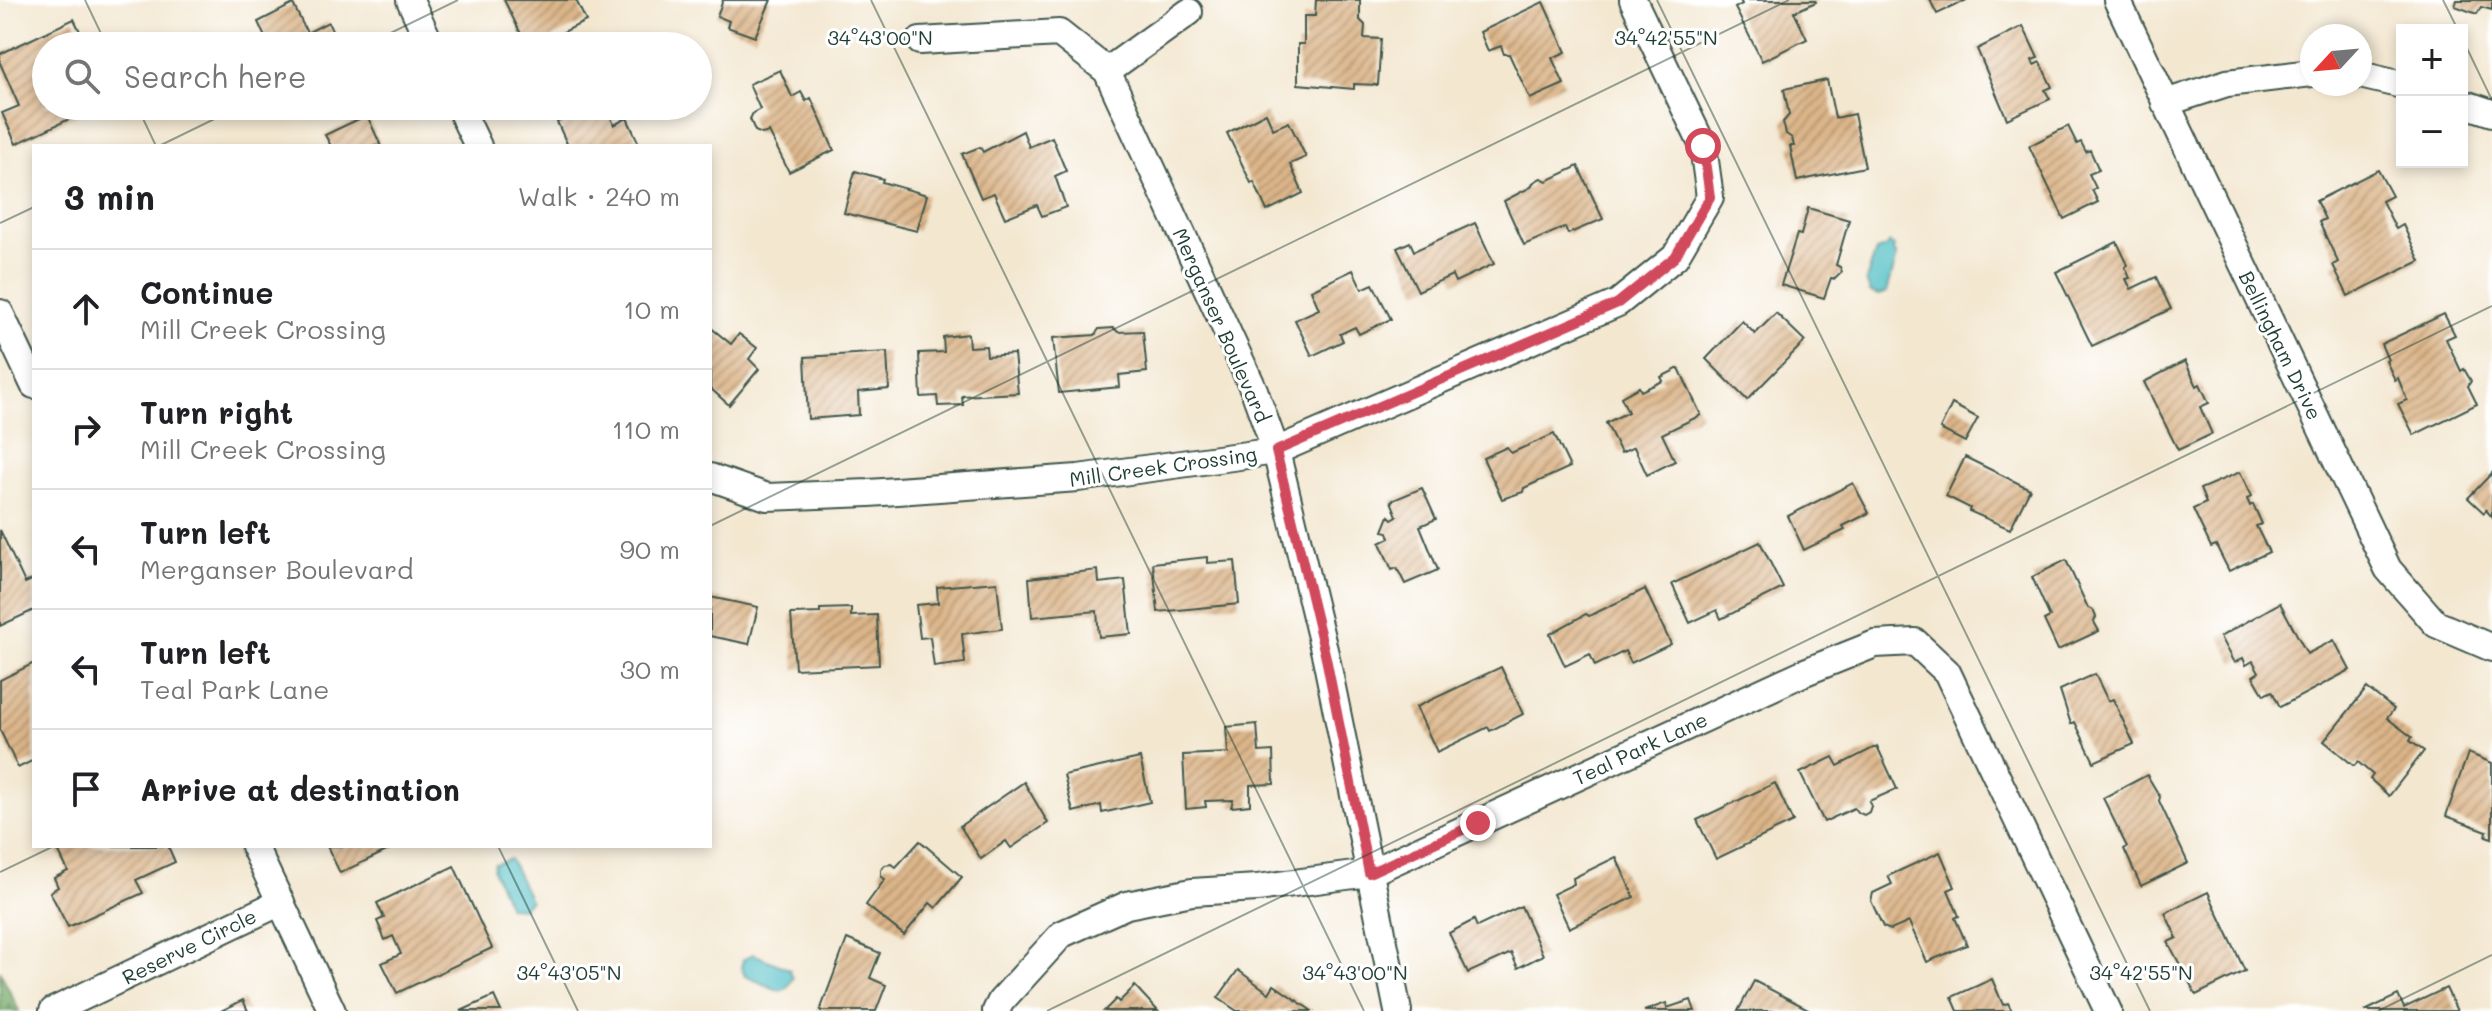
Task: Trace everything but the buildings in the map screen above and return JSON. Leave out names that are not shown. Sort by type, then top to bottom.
[{"type":"street","points":[[410,0],[425,32]]},
{"type":"street","name":"Mill Creek Crossing","points":[[712,478],[767,497],[869,493],[1078,478],[1276,451],[1618,303],[1675,257],[1710,197],[1703,146],[1633,0]]},
{"type":"street","name":"Bellingham Drive","points":[[2117,0],[2388,569],[2436,624],[2492,648]]},
{"type":"street","points":[[1107,71],[1189,12]]},
{"type":"street","name":"Merganser Boulevard","points":[[920,41],[1059,33],[1107,71],[1254,390],[1276,451],[1326,658],[1398,1011]]},
{"type":"street","points":[[2165,103],[2227,83],[2300,74]]},
{"type":"street","points":[[2372,78],[2396,84]]},
{"type":"street","points":[[2468,105],[2492,113]]},
{"type":"street","points":[[466,120],[477,144]]},
{"type":"street","points":[[0,313],[32,381]]},
{"type":"street","name":"Teal Park Lane","points":[[996,1011],[1001,1001],[1062,934],[1127,905],[1192,892],[1257,888],[1369,873],[1805,672],[1875,644],[1915,642],[1947,672],[2108,1011]]},
{"type":"street","points":[[255,848],[332,1011]]},
{"type":"street","name":"Reserve Circle","points":[[53,1011],[281,902]]},
{"type":"green space","points":[[0,971],[19,1011],[0,1011]]},
{"type":"water","points":[[1889,243],[1894,246],[1897,256],[1887,292],[1879,295],[1870,292],[1866,280],[1876,251]]},
{"type":"water","points":[[510,859],[530,900],[522,908],[509,907],[493,870],[494,864]]},
{"type":"water","points":[[753,954],[789,969],[793,978],[786,989],[780,991],[745,976],[741,967],[743,960]]},
{"type":"route","points":[[1478,823],[1369,873],[1326,658],[1276,451],[1618,303],[1675,257],[1710,197],[1703,146]]}]
